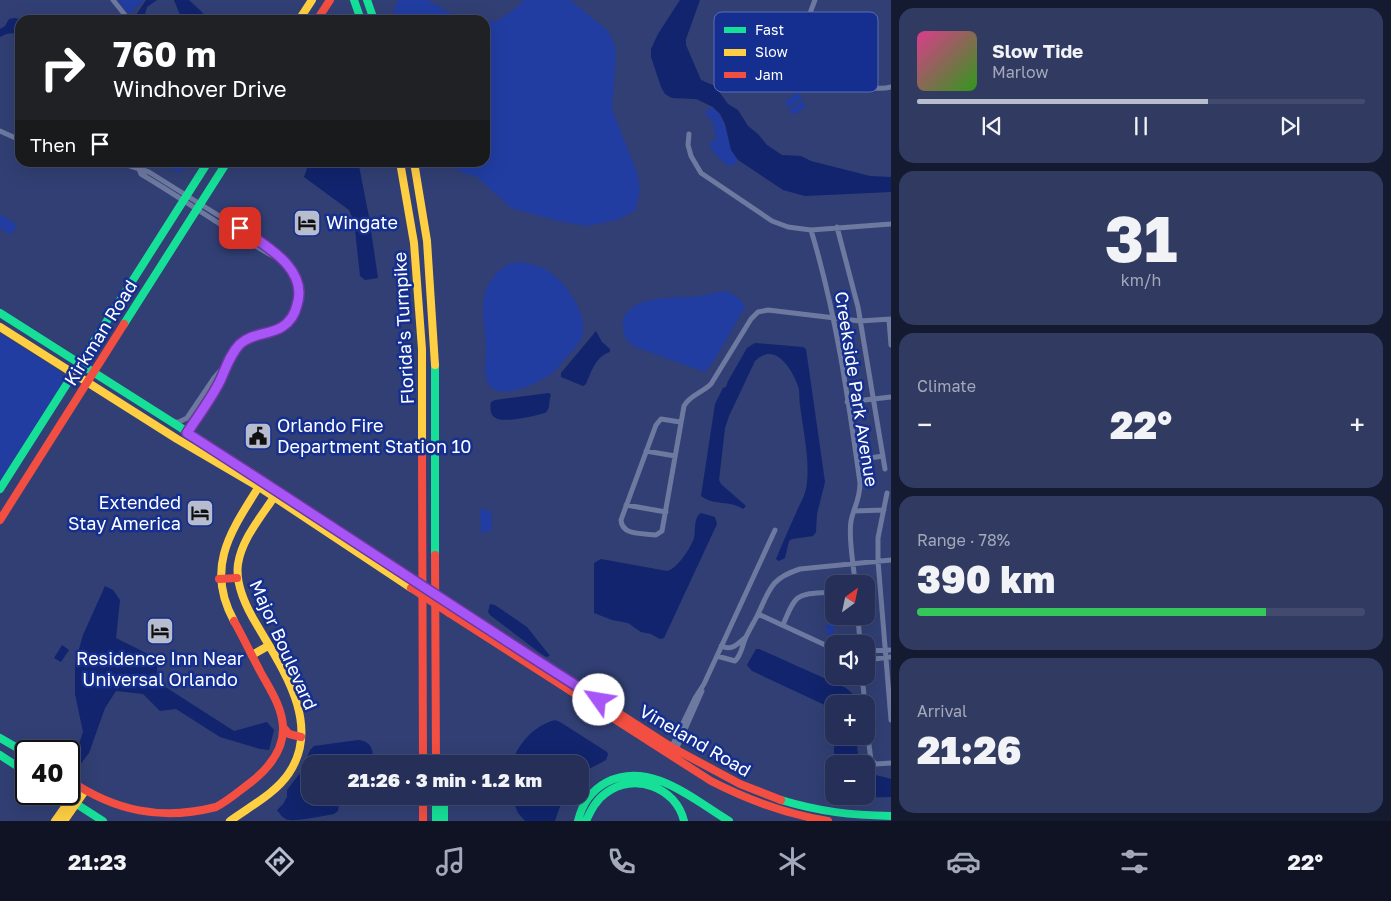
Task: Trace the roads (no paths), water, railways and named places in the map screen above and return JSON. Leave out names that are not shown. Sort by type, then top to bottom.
[{"type":"main road","points":[[302,15],[312,0]]},
{"type":"main road","points":[[320,15],[330,0]]},
{"type":"main road","points":[[354,0],[359,15]]},
{"type":"main road","points":[[367,0],[372,15]]},
{"type":"main road","name":"Kirkman Road","points":[[0,490],[205,167]]},
{"type":"main road","name":"Kirkman Road","points":[[0,520],[224,167]]},
{"type":"main road","name":"Florida's Turnpike","points":[[401,167],[414,243],[422,349],[423,755]]},
{"type":"main road","name":"Florida's Turnpike","points":[[415,167],[427,241],[435,349],[437,755]]},
{"type":"main road","name":"Vineland Road","points":[[0,313],[233,462],[261,484],[411,584],[673,751],[724,788],[753,801],[786,812],[828,821]]},
{"type":"main road","name":"Vineland Road","points":[[0,327],[177,439],[261,484]]},
{"type":"main road","points":[[144,419],[155,421],[172,431],[187,433]]},
{"type":"main road","points":[[177,439],[189,440],[233,462]]},
{"type":"main road","name":"Major Boulevard","points":[[82,789],[120,812],[155,821],[173,821],[208,812],[224,803],[265,772],[276,758],[282,743],[284,728],[279,707],[226,607],[220,579],[220,565],[226,540],[261,484]]},
{"type":"main road","name":"Major Boulevard","points":[[230,821],[279,784],[290,772],[302,737],[298,705],[246,605],[238,578],[238,565],[246,540],[276,494]]},
{"type":"main road","points":[[220,579],[238,578]]},
{"type":"main road","points":[[252,655],[268,646]]},
{"type":"main road","points":[[284,728],[289,734],[302,737]]},
{"type":"main road","points":[[0,738],[15,746]]},
{"type":"main road","points":[[0,744],[15,749]]},
{"type":"main road","name":"Vineland Road","points":[[673,751],[738,785],[788,804],[839,814],[891,816]]},
{"type":"main road","points":[[0,755],[15,765]]},
{"type":"main road","points":[[578,821],[582,808],[596,789],[612,779],[634,774],[646,776],[666,784],[729,821]]},
{"type":"main road","points":[[586,821],[592,806],[603,794],[620,784],[633,782],[645,783],[668,795],[677,804],[684,821]]},
{"type":"main road","points":[[245,788],[257,801]]},
{"type":"main road","points":[[786,812],[788,804]]},
{"type":"main road","points":[[55,821],[70,805]]},
{"type":"main road","points":[[64,821],[72,805]]},
{"type":"main road","points":[[78,805],[103,821]]},
{"type":"main road","points":[[423,805],[423,821]]},
{"type":"main road","points":[[436,805],[436,821]]},
{"type":"main road","points":[[444,805],[444,821]]},
{"type":"street","points":[[113,0],[125,15]]},
{"type":"street","points":[[810,12],[815,0]]},
{"type":"street","points":[[878,88],[891,87]]},
{"type":"street","points":[[0,131],[15,138]]},
{"type":"street","points":[[689,134],[688,145],[691,156],[701,173],[772,221],[810,230],[891,224]]},
{"type":"street","points":[[136,167],[149,172],[249,243],[287,264]]},
{"type":"street","points":[[171,423],[187,418],[214,378],[242,342],[277,330],[293,314],[298,302],[299,288],[295,275],[287,264],[253,237],[199,207]]},
{"type":"street","points":[[837,227],[860,321],[885,469]]},
{"type":"street","name":"Creekside Park Avenue","points":[[810,230],[824,273],[834,316],[857,460],[860,493],[854,511],[851,530],[855,575]]},
{"type":"street","points":[[249,243],[253,237]]},
{"type":"street","points":[[680,422],[665,419],[658,421],[626,505],[621,523],[625,530],[656,535],[662,531],[680,422],[686,402],[689,398],[703,392],[711,384],[751,319],[758,312],[768,310],[834,316],[860,321],[890,320],[891,345]]},
{"type":"street","points":[[187,433],[220,381],[228,362]]},
{"type":"street","points":[[214,378],[220,381]]},
{"type":"street","points":[[847,402],[891,397]]},
{"type":"street","points":[[646,451],[675,456]]},
{"type":"street","points":[[857,460],[883,456]]},
{"type":"street","points":[[888,493],[878,538],[878,561],[888,650],[891,720]]},
{"type":"street","points":[[626,505],[666,512]]},
{"type":"street","points":[[854,511],[884,510]]},
{"type":"street","points":[[673,751],[699,699],[721,646],[775,530]]},
{"type":"street","points":[[717,656],[735,661],[774,583],[786,574],[800,569],[891,560]]},
{"type":"street","points":[[782,625],[797,597],[804,594],[825,593]]},
{"type":"street","points":[[758,614],[825,645]]},
{"type":"street","points":[[721,646],[728,649],[733,648],[746,636]]},
{"type":"street","points":[[733,648],[740,653]]},
{"type":"street","points":[[875,651],[888,650]]},
{"type":"street","points":[[875,659],[888,658]]},
{"type":"street","points":[[869,745],[871,760],[876,764],[891,763]]},
{"type":"place","name":"Wingate","points":[[307,223]]},
{"type":"place","name":"Orlando Fire Department Station 10","points":[[258,436]]},
{"type":"place","name":"Extended Stay America","points":[[200,513]]},
{"type":"place","name":"Residence Inn Near Universal Orlando","points":[[160,631]]}]
